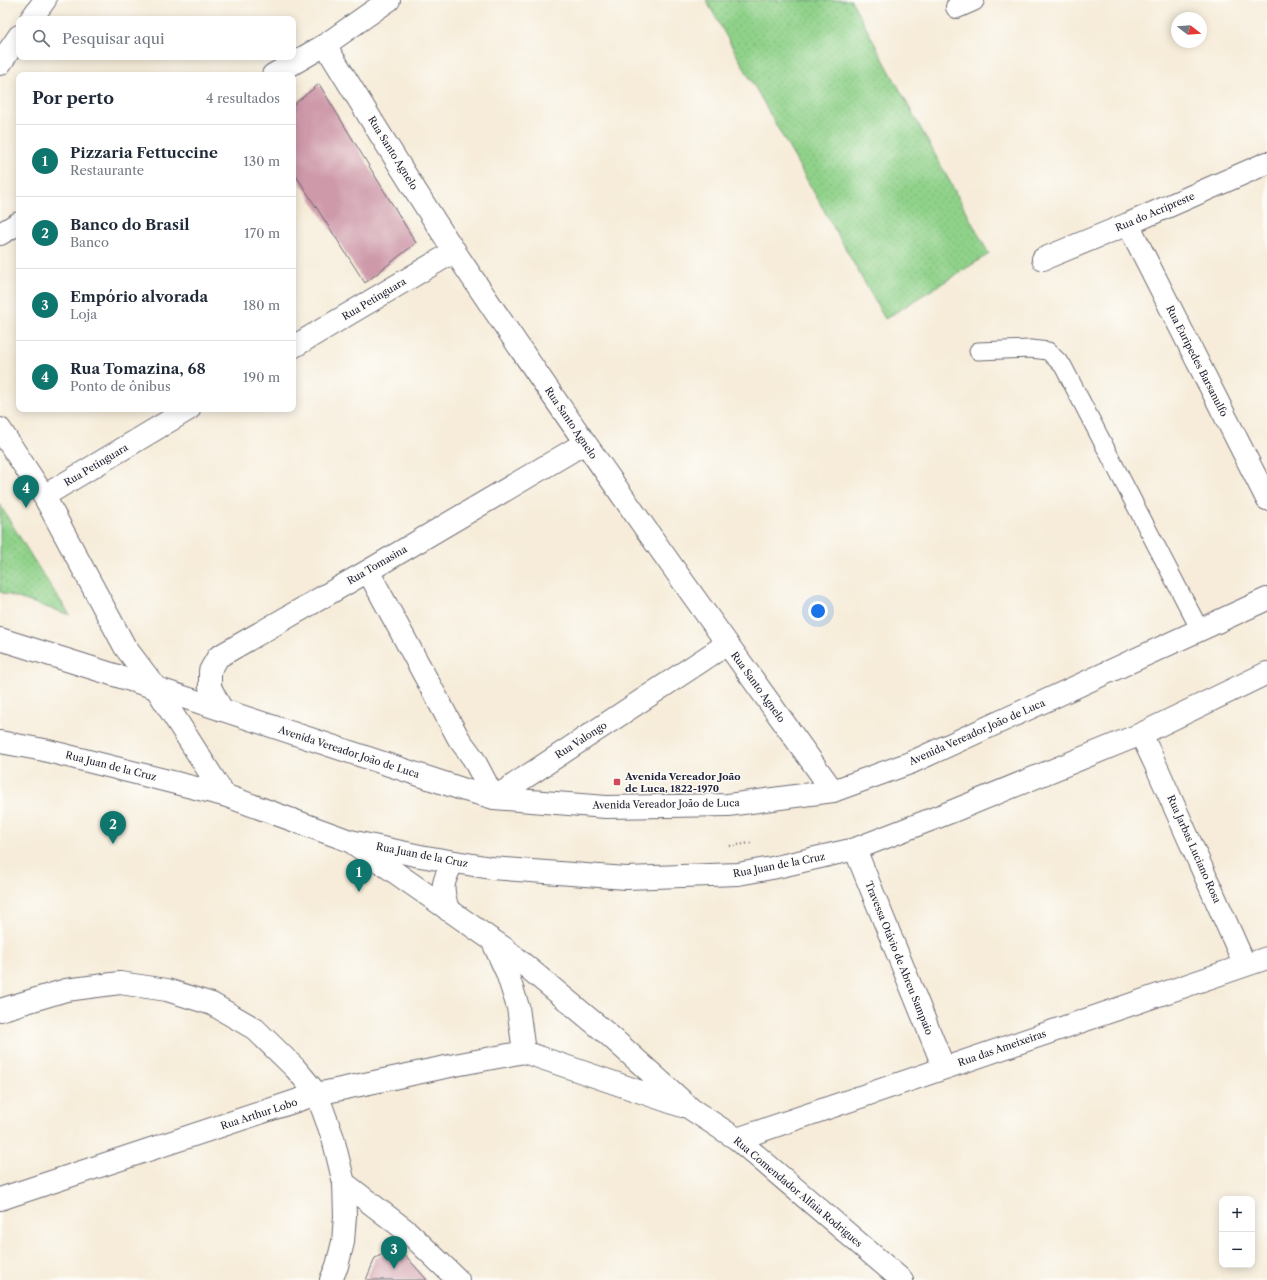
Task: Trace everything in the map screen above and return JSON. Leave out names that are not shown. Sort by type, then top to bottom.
[{"type":"street","points":[[33,16],[45,0]]},
{"type":"street","points":[[278,72],[325,45],[389,0]]},
{"type":"street","points":[[0,64],[16,40]]},
{"type":"street","name":"Rua Santo Agnelo","points":[[325,45],[455,251],[585,443],[833,791]]},
{"type":"street","name":"Rua do Acripreste","points":[[1043,259],[1128,224],[1267,163]]},
{"type":"street","name":"Rua Euripedes Barsanulfo","points":[[1128,224],[1267,499]]},
{"type":"street","points":[[0,234],[16,225]]},
{"type":"street","name":"Rua Petinguara","points":[[296,345],[455,251]]},
{"type":"street","name":"Rua Petinguara","points":[[44,496],[184,412]]},
{"type":"street","points":[[0,429],[44,496],[125,647],[156,688],[224,795]]},
{"type":"street","name":"Rua Tomasina","points":[[222,710],[210,687],[210,671],[218,657],[368,571],[585,443]]},
{"type":"street","points":[[368,571],[459,739],[473,758],[494,798]]},
{"type":"street","name":"Avenida Vereador João de Luca","points":[[0,639],[156,688],[465,790],[494,798],[606,807],[728,805],[833,791],[910,763],[1267,599]]},
{"type":"street","name":"Rua Valongo","points":[[494,798],[727,644]]},
{"type":"street","points":[[855,849],[961,808],[1141,734],[1267,673]]},
{"type":"street","name":"Rua Jarbas Luciano Rosa","points":[[1141,734],[1245,966]]},
{"type":"street","points":[[459,739],[463,761],[465,790]]},
{"type":"street","name":"Rua Juan de la Cruz","points":[[0,742],[44,750],[224,795],[350,841],[453,862],[491,868],[626,878],[738,874],[772,868],[855,849]]},
{"type":"street","name":"Rua Comendador Alfaia Rodrigues","points":[[350,841],[504,948],[610,1036],[691,1109],[737,1139],[902,1280]]},
{"type":"street","name":"Travessa Otávio de Abreu Sampaio","points":[[855,849],[944,1068]]},
{"type":"street","points":[[448,910],[443,891],[445,877],[453,862]]},
{"type":"street","points":[[492,940],[507,973],[518,1008],[524,1052]]},
{"type":"street","name":"Rua das Ameixeiras","points":[[737,1139],[1267,958]]},
{"type":"street","points":[[0,1010],[66,990],[120,983],[167,990],[212,1004],[255,1029],[296,1068],[317,1094],[333,1138],[344,1182],[345,1216],[344,1242],[331,1280]]},
{"type":"street","name":"Rua Comendador Alfaia Rodrigues","points":[[524,1052],[691,1109]]},
{"type":"street","name":"Rua Arthur Lobo","points":[[0,1199],[317,1094],[524,1052]]},
{"type":"street","points":[[344,1182],[408,1232],[458,1280]]},
{"type":"lane","points":[[978,351],[1031,349],[1048,351],[1063,366],[1200,630]]},
{"type":"green space","points":[[706,0],[851,0],[989,254],[885,319]]},
{"type":"green space","points":[[0,505],[40,570],[70,615],[0,592]]},
{"type":"building","points":[[319,84],[416,243],[365,283],[296,176],[296,103]]},
{"type":"building","points":[[398,1247],[427,1280],[366,1280],[375,1258]]},
{"type":"place","name":"Rua Tomazina, 68","points":[[26,508]]},
{"type":"place","name":"Avenida Vereador João de Luca, 1822-1970","points":[[617,782]]},
{"type":"place","name":"Banco do Brasil","points":[[113,844]]},
{"type":"place","name":"Pizzaria Fettuccine","points":[[359,892]]},
{"type":"place","name":"Empório alvorada","points":[[394,1269]]}]
